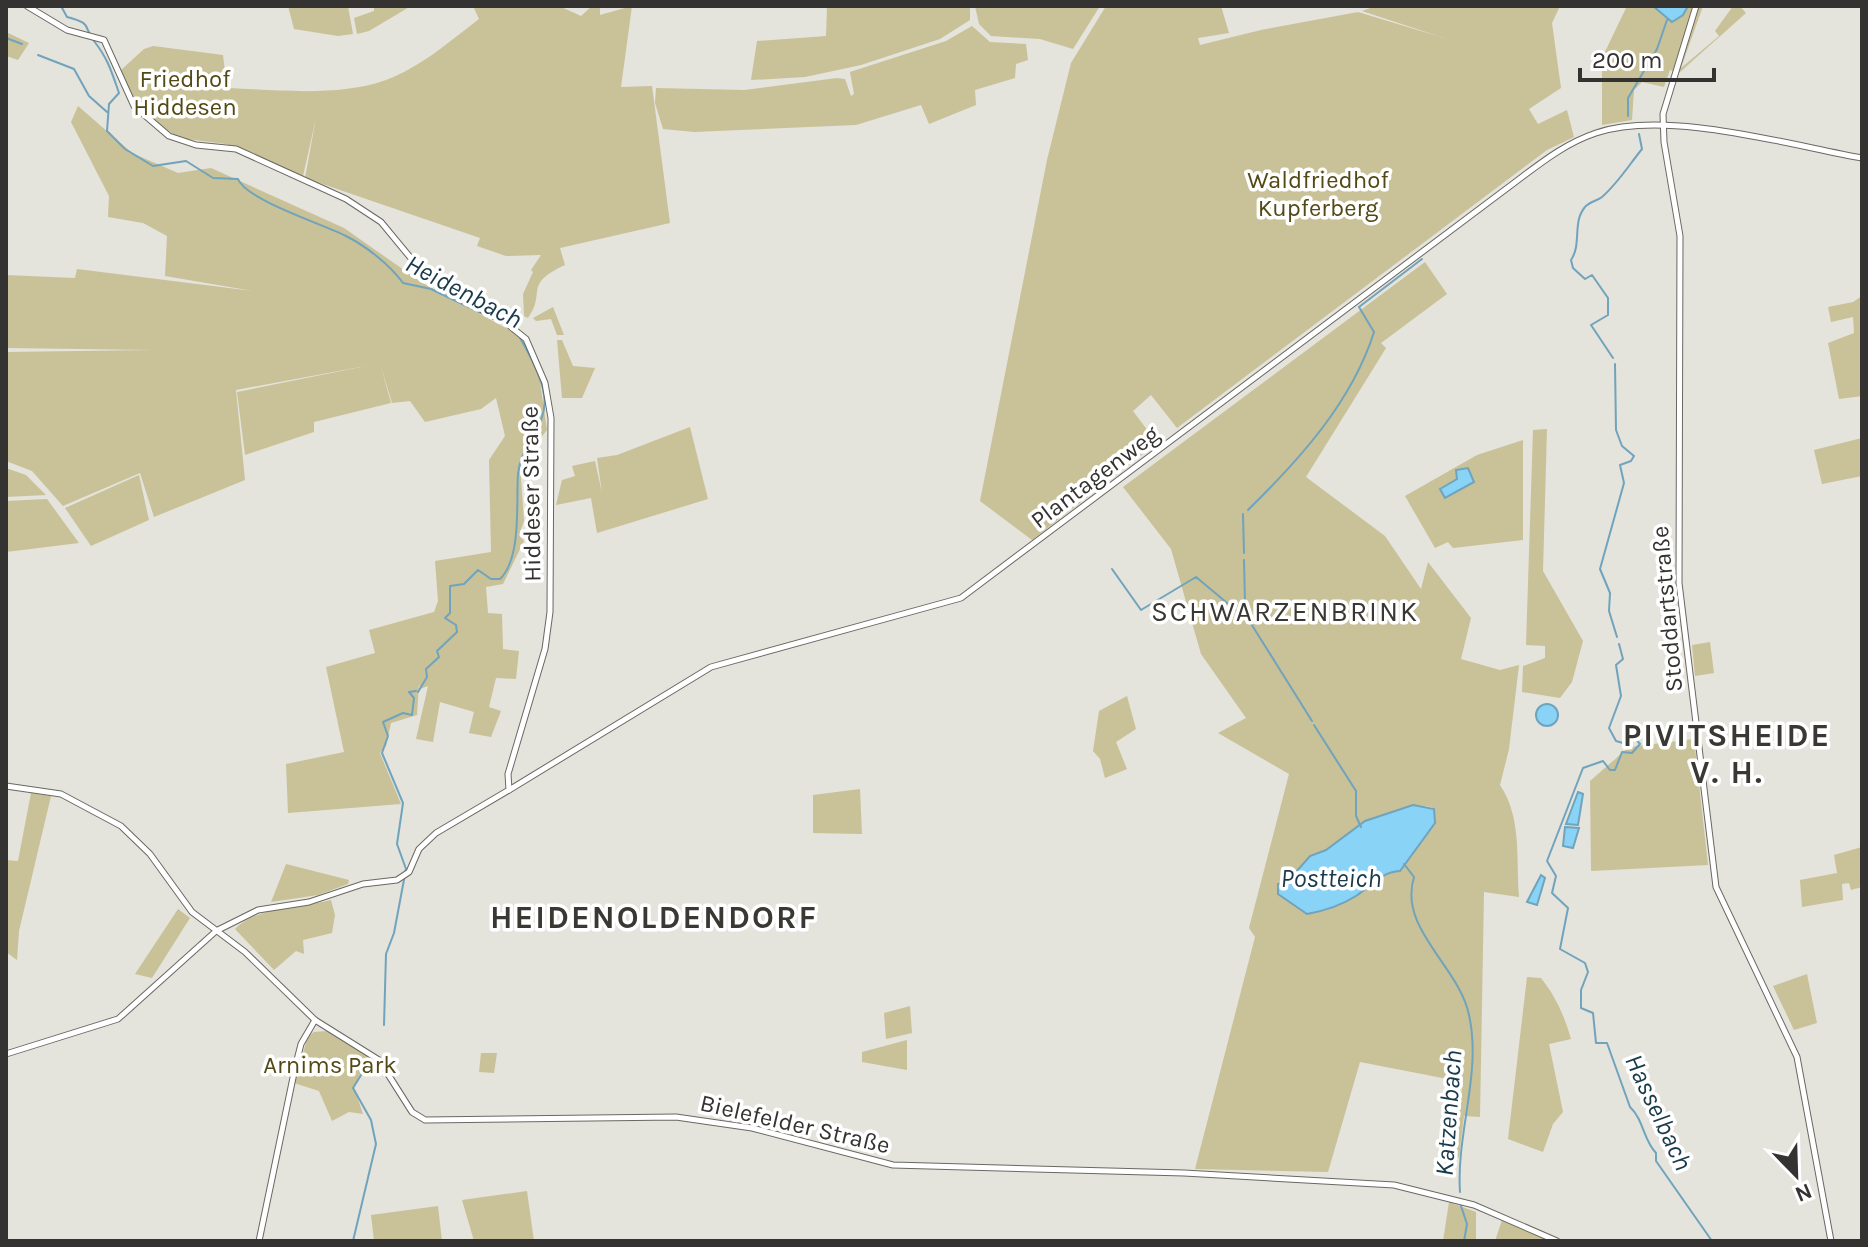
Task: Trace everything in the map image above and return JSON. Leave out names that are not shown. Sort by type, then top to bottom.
[{"type":"main road","name":"Hiddeser Straße","points":[[27,6],[67,30],[91,34],[110,48],[134,106],[169,136],[190,144],[226,146],[346,199],[381,222],[419,268],[445,290],[505,322],[526,339],[545,383],[551,418],[550,612],[542,660],[508,774],[509,790]]},
{"type":"main road","name":"Stoddartstraße","points":[[1696,6],[1665,100],[1664,125],[1680,236],[1679,583],[1716,887],[1797,1057],[1831,1241]]},
{"type":"main road","name":"Plantagenweg","points":[[509,790],[711,667],[961,598],[1550,156],[1599,132],[1625,126],[1664,125],[1862,158]]},
{"type":"main road","name":"Bielefelder Straße","points":[[6,786],[35,788],[76,799],[121,826],[150,854],[182,902],[249,956],[315,1020],[379,1060],[412,1112],[425,1120],[676,1117],[752,1128],[893,1165],[1184,1173],[1394,1185],[1474,1205],[1557,1241]]},
{"type":"main road","points":[[6,1054],[118,1019],[216,931],[258,910],[309,902],[354,886],[406,875],[416,853],[432,836],[509,790]]},
{"type":"main road","points":[[259,1241],[301,1044],[315,1020]]},
{"type":"green space","points":[[288,6],[348,6],[353,34],[338,36],[294,29]]},
{"type":"green space","points":[[374,6],[411,6],[369,31],[357,34],[354,18],[374,11]]},
{"type":"green space","name":"Friedhof Hiddesen","points":[[473,6],[559,6],[581,16],[592,6],[600,6],[600,15],[632,6],[621,87],[652,86],[670,223],[560,248],[565,265],[539,284],[536,302],[528,318],[524,316],[523,294],[533,272],[531,270],[541,255],[506,256],[477,246],[480,238],[305,178],[316,118],[303,176],[226,144],[179,138],[141,112],[130,96],[121,70],[144,49],[153,46],[223,55],[227,88],[349,89],[386,80],[423,61],[479,19]]},
{"type":"green space","points":[[827,6],[970,6],[970,20],[940,39],[861,65],[805,77],[751,80],[757,41],[826,36]]},
{"type":"green space","points":[[975,6],[1100,6],[1073,49],[1040,39],[991,36],[979,24]]},
{"type":"green space","name":"Waldfriedhof Kupferberg","points":[[1106,6],[1221,6],[1229,33],[1198,38],[1200,45],[1358,12],[1444,38],[1362,11],[1376,6],[1560,6],[1552,23],[1561,88],[1529,109],[1538,124],[1567,110],[1574,137],[1547,150],[1177,428],[1151,395],[1133,411],[1157,443],[1032,540],[980,501],[1047,160],[1071,63]]},
{"type":"green space","points":[[1627,6],[1653,6],[1672,22],[1683,15],[1688,6],[1703,6],[1681,68],[1719,36],[1715,31],[1733,6],[1740,6],[1746,13],[1679,73],[1670,70],[1664,87],[1642,82],[1634,90],[1632,120],[1602,125],[1602,58]]},
{"type":"green space","points":[[972,26],[990,42],[1026,44],[1028,60],[1016,64],[1015,78],[975,90],[976,105],[929,124],[921,105],[856,125],[694,132],[663,129],[655,103],[656,88],[744,90],[837,78],[845,79],[851,96],[854,94],[850,72],[946,41]]},
{"type":"green space","points":[[6,32],[29,43],[18,60],[6,56]]},
{"type":"green space","points":[[78,106],[132,153],[178,173],[211,168],[344,228],[421,282],[517,334],[539,375],[547,430],[520,464],[524,521],[519,535],[524,541],[503,584],[486,587],[488,613],[502,614],[503,649],[519,651],[516,679],[496,678],[489,707],[501,711],[491,737],[469,733],[474,712],[440,702],[433,742],[416,739],[428,686],[420,689],[419,684],[417,715],[391,723],[386,746],[380,753],[401,804],[288,813],[286,764],[344,752],[326,667],[375,653],[369,630],[434,612],[438,601],[435,561],[491,552],[489,460],[505,436],[496,398],[481,409],[425,422],[410,401],[392,403],[380,363],[391,403],[314,422],[314,432],[245,455],[237,392],[371,365],[236,390],[245,480],[154,517],[140,473],[63,506],[32,471],[6,461],[6,352],[152,350],[6,348],[6,275],[75,278],[77,269],[253,291],[165,276],[167,236],[143,223],[108,217],[109,196],[71,122]]},
{"type":"green space","points":[[1425,262],[1447,294],[1381,343],[1386,348],[1306,477],[1385,536],[1421,589],[1428,562],[1471,618],[1461,659],[1500,670],[1519,665],[1509,749],[1500,785],[1515,825],[1519,897],[1484,892],[1480,1117],[1464,1116],[1459,1158],[1450,1157],[1463,1082],[1360,1062],[1328,1172],[1195,1169],[1255,937],[1249,928],[1289,774],[1218,733],[1246,718],[1201,654],[1171,549],[1123,487]],"holes":[[[1413,805],[1432,807],[1435,823],[1400,871],[1384,876],[1333,907],[1324,911],[1287,881],[1310,856],[1326,850],[1372,818]]]},
{"type":"green space","points":[[1862,296],[1862,396],[1839,399],[1828,343],[1854,333],[1853,317],[1831,322],[1828,307],[1853,302]]},
{"type":"green space","points":[[553,307],[564,335],[557,335],[551,319],[536,321],[533,318]]},
{"type":"green space","points":[[557,340],[562,340],[573,366],[595,368],[582,398],[562,398]]},
{"type":"green space","points":[[690,427],[708,499],[597,533],[591,498],[556,505],[562,480],[575,476],[572,466],[595,461],[602,493],[597,458],[617,455]]},
{"type":"green space","points":[[1547,429],[1543,571],[1583,641],[1572,682],[1560,698],[1522,692],[1523,666],[1545,658],[1545,646],[1526,645],[1533,430]]},
{"type":"green space","points":[[1862,438],[1862,476],[1822,484],[1814,450]]},
{"type":"green space","points":[[1523,440],[1523,540],[1453,548],[1448,542],[1435,548],[1405,496],[1477,455]]},
{"type":"green space","points":[[6,468],[26,475],[46,495],[6,497]]},
{"type":"green space","points":[[139,475],[149,520],[91,546],[65,508]]},
{"type":"green space","points":[[47,499],[79,543],[6,552],[6,501]]},
{"type":"green space","points":[[1710,642],[1714,673],[1695,676],[1692,645]]},
{"type":"green space","points":[[1127,696],[1136,729],[1116,742],[1127,769],[1105,778],[1100,759],[1093,751],[1099,711]]},
{"type":"green space","points":[[1694,739],[1708,865],[1591,871],[1590,781],[1629,747]]},
{"type":"green space","points":[[860,789],[862,834],[813,833],[813,795]]},
{"type":"green space","points":[[31,793],[51,796],[19,931],[17,960],[6,952],[6,860],[18,861]]},
{"type":"green space","points":[[1862,847],[1862,887],[1851,890],[1849,883],[1842,884],[1843,900],[1802,907],[1800,880],[1837,873],[1834,855]]},
{"type":"green space","points":[[286,864],[349,880],[348,884],[318,895],[271,902]]},
{"type":"green space","points":[[331,900],[335,915],[332,933],[303,940],[304,954],[296,951],[274,970],[235,929],[244,921],[267,912]]},
{"type":"green space","points":[[178,909],[190,918],[152,978],[135,974]]},
{"type":"green space","points":[[1807,974],[1817,1023],[1794,1030],[1773,986]]},
{"type":"green space","points":[[1527,977],[1541,978],[1546,985],[1559,1007],[1571,1039],[1549,1044],[1563,1112],[1553,1124],[1543,1152],[1508,1139]]},
{"type":"green space","points":[[910,1006],[912,1033],[886,1039],[884,1013]]},
{"type":"green space","name":"Arnims Park","points":[[327,1031],[370,1055],[354,1087],[363,1114],[349,1112],[332,1121],[319,1091],[294,1083],[308,1036]]},
{"type":"green space","points":[[907,1040],[907,1070],[862,1062],[862,1052]]},
{"type":"green space","points":[[481,1053],[497,1053],[494,1073],[479,1072]]},
{"type":"green space","points":[[527,1191],[534,1241],[474,1241],[462,1200]]},
{"type":"green space","points":[[1449,1202],[1476,1212],[1476,1241],[1443,1241]]},
{"type":"green space","points":[[438,1206],[442,1241],[374,1241],[371,1215]]},
{"type":"green space","points":[[1502,1220],[1559,1241],[1495,1241]]},
{"type":"water","points":[[1653,6],[1688,6],[1683,15],[1672,22]]},
{"type":"water","points":[[1468,468],[1474,482],[1445,498],[1440,489],[1457,479],[1456,470]]},
{"type":"water","points":[[1547,704],[1555,707],[1558,715],[1555,723],[1547,726],[1539,723],[1536,715],[1539,707]]},
{"type":"water","points":[[1578,792],[1583,794],[1578,825],[1566,824]]},
{"type":"water","name":"Postteich","points":[[1413,805],[1434,809],[1435,823],[1400,871],[1382,877],[1344,903],[1307,914],[1278,894],[1278,884],[1288,881],[1310,856],[1326,850],[1365,821]]},
{"type":"water","points":[[1565,827],[1579,828],[1573,848],[1563,846]]},
{"type":"water","points":[[1541,875],[1545,878],[1537,905],[1527,902]]},
{"type":"waterway","name":"Heidenbach","points":[[61,6],[67,17],[86,26],[109,65],[119,93],[109,104],[107,131],[125,149],[153,166],[186,161],[213,178],[238,179],[244,187],[270,203],[362,245],[385,263],[403,283],[431,289],[500,322]]},
{"type":"waterway","name":"Hasselbach","points":[[1628,116],[1628,98],[1657,49],[1667,20]]},
{"type":"waterway","points":[[6,38],[22,44]]},
{"type":"waterway","points":[[38,55],[74,69],[89,96],[107,112]]},
{"type":"waterway","name":"Hasselbach","points":[[1613,358],[1591,325],[1608,315],[1608,298],[1592,275],[1585,279],[1573,268],[1571,260],[1581,213],[1587,205],[1608,192],[1642,149],[1639,134]]},
{"type":"waterway","name":"Katzenbach","points":[[1248,510],[1322,428],[1352,382],[1374,332],[1359,307],[1422,259]]},
{"type":"waterway","name":"Heidenbach","points":[[418,692],[427,677],[426,669],[439,657],[437,651],[457,632],[456,625],[445,618],[450,613],[450,586],[464,584],[478,570],[491,579],[500,579],[512,558],[520,463],[539,425],[544,406],[541,381],[520,338]]},
{"type":"waterway","name":"Hasselbach","points":[[1615,364],[1616,430],[1622,446],[1634,456],[1631,461],[1620,465],[1624,483],[1600,569],[1610,593],[1609,611],[1617,637]]},
{"type":"waterway","name":"Katzenbach","points":[[1243,514],[1244,553]]},
{"type":"waterway","name":"Katzenbach","points":[[1244,560],[1245,603],[1250,622],[1312,721]]},
{"type":"waterway","points":[[1112,569],[1141,610],[1196,577],[1250,622]]},
{"type":"waterway","name":"Hasselbach","points":[[1619,644],[1623,659],[1616,665],[1621,696],[1609,728],[1616,741],[1623,743],[1633,736],[1640,744],[1632,753],[1622,752],[1615,770],[1610,770],[1603,761],[1583,768],[1547,861],[1556,876],[1552,893],[1568,908],[1560,949],[1585,963],[1588,972],[1581,990],[1581,1008],[1593,1013],[1596,1043],[1607,1043],[1630,1107],[1656,1153],[1656,1161],[1712,1241]]},
{"type":"waterway","name":"Heidenbach","points":[[384,1025],[386,954],[394,933],[406,869],[397,844],[403,803],[382,753],[388,736],[383,722],[403,713],[412,715],[414,698],[409,692],[416,691]]},
{"type":"waterway","name":"Katzenbach","points":[[1314,725],[1356,791],[1356,816],[1361,827]]},
{"type":"waterway","name":"Katzenbach","points":[[1404,864],[1414,877],[1411,896],[1414,914],[1454,980],[1469,1015],[1473,1059],[1460,1192]]},
{"type":"waterway","name":"Heidenbach","points":[[353,1241],[376,1144],[371,1120],[353,1088],[371,1059]]},
{"type":"waterway","name":"Katzenbach","points":[[1461,1206],[1467,1224],[1464,1241]]},
{"type":"district","name":"SCHWARZENBRINK","points":[[1285,611]]},
{"type":"district","name":"PIVITSHEIDE V. H.","points":[[1727,754]]},
{"type":"district","name":"HEIDENOLDENDORF","points":[[654,917]]}]
